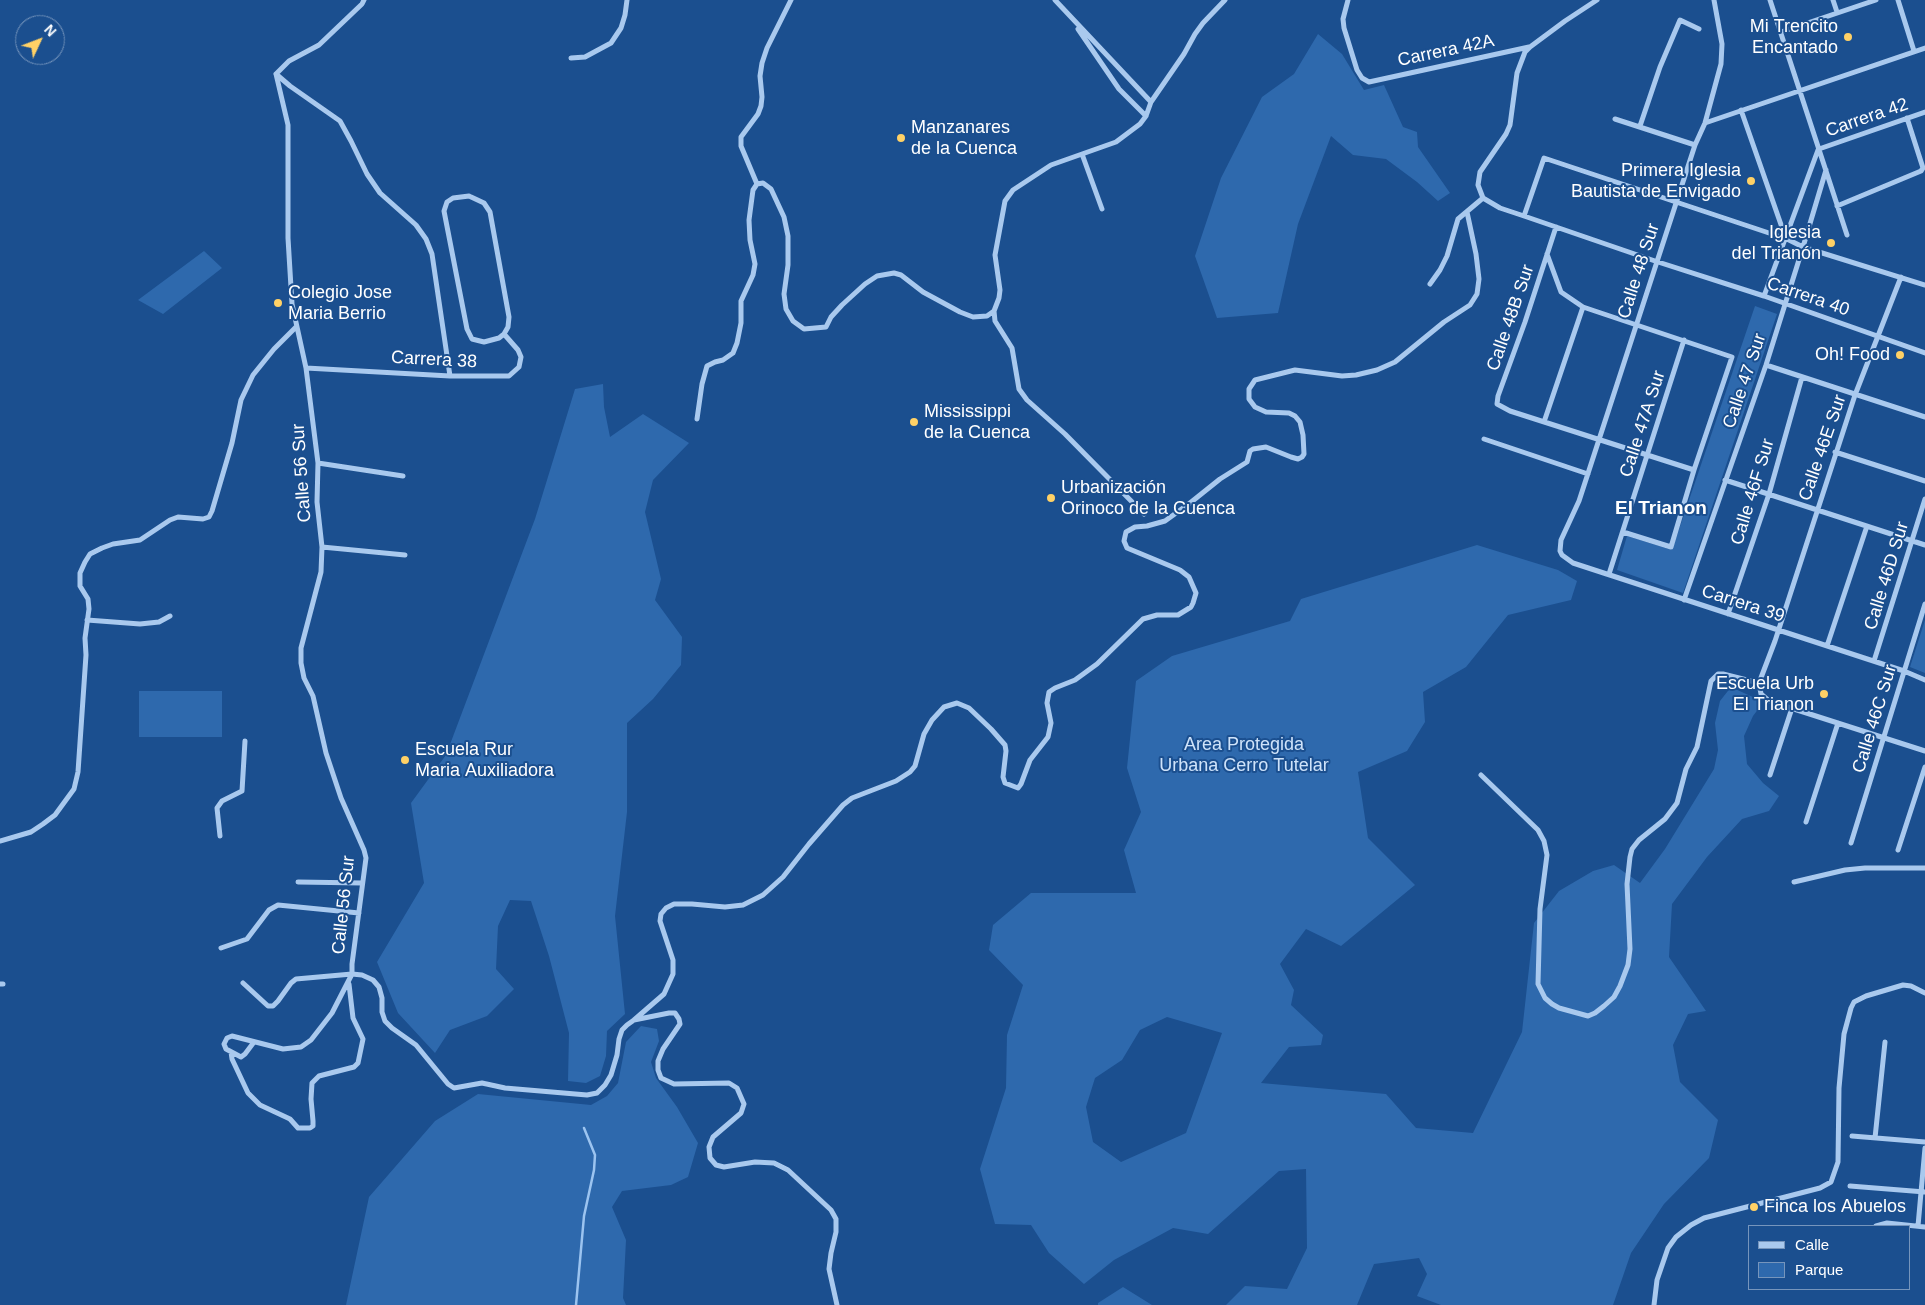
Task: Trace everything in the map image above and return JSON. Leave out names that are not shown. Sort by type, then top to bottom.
[{"type":"street","points":[[364,0],[319,45],[289,61],[276,74],[340,122],[367,174],[380,193],[416,224],[426,239],[432,254],[450,376]]},
{"type":"street","points":[[571,58],[585,57],[611,43],[621,28],[627,0]]},
{"type":"street","points":[[757,184],[741,146],[741,137],[758,114],[761,106],[760,76],[762,63],[770,40],[791,0]]},
{"type":"street","points":[[1055,0],[1151,102]]},
{"type":"street","points":[[1144,514],[1065,434],[1027,400],[1019,389],[1012,348],[995,321],[994,311],[1000,290],[995,254],[1005,201],[1012,190],[1051,165],[1116,142],[1140,124],[1146,116],[1151,102],[1184,54],[1202,23],[1225,0]]},
{"type":"street","name":"Carrera 42A","points":[[1348,0],[1343,19],[1344,28],[1356,70],[1362,78],[1369,82],[1530,47]]},
{"type":"street","points":[[1430,284],[1447,256],[1458,219],[1483,198],[1478,185],[1480,172],[1510,125],[1517,73],[1522,59],[1530,47],[1597,0]]},
{"type":"street","name":"Calle 48 Sur","points":[[1560,546],[1588,474],[1694,145],[1705,123],[1721,64],[1722,44],[1714,0]]},
{"type":"street","points":[[1770,0],[1847,235]]},
{"type":"street","points":[[1833,0],[1837,12]]},
{"type":"street","points":[[1781,32],[1876,0]]},
{"type":"street","points":[[1898,0],[1914,51]]},
{"type":"street","points":[[1071,18],[1119,89],[1146,116]]},
{"type":"street","points":[[1640,126],[1660,67],[1680,20],[1699,29]]},
{"type":"street","points":[[1705,123],[1925,48]]},
{"type":"street","name":"Calle 56 Sur","points":[[276,74],[288,125],[288,238],[292,304],[306,368],[318,463],[317,502],[322,547],[321,572],[301,648],[301,663],[304,678],[314,696],[326,753],[340,798],[366,858],[352,974],[349,984]]},
{"type":"street","points":[[1741,110],[1786,239]]},
{"type":"street","name":"Carrera 42","points":[[1819,149],[1925,112]]},
{"type":"street","points":[[1837,206],[1918,174],[1923,168],[1908,118]]},
{"type":"street","points":[[1615,119],[1694,145]]},
{"type":"street","points":[[1764,296],[1819,149]]},
{"type":"street","points":[[1082,154],[1102,209]]},
{"type":"street","points":[[1524,216],[1544,158],[1786,239],[1804,247],[1925,285]]},
{"type":"street","name":"Calle 47 Sur","points":[[1684,600],[1766,365],[1804,247],[1826,170]]},
{"type":"street","points":[[697,419],[702,384],[707,366],[723,360],[733,353],[738,343],[741,301],[753,275],[755,264],[754,251],[750,240],[749,220],[753,190],[757,184],[763,183],[771,189],[784,217],[788,236],[788,265],[784,294],[786,309],[793,321],[804,330],[826,327],[831,317],[859,289],[876,276],[894,273],[901,275],[922,292],[974,317],[987,316],[994,311]]},
{"type":"street","points":[[453,198],[475,198],[484,203],[490,212],[509,317],[508,327],[504,334],[499,338],[484,342],[475,340],[468,333],[444,211],[447,202],[453,198]]},
{"type":"street","name":"Carrera 40","points":[[1483,198],[1500,208],[1556,228],[1655,262],[1764,296],[1925,353]]},
{"type":"street","points":[[242,983],[268,1006],[273,1006],[296,979],[352,974],[362,975],[373,980],[379,987],[385,1021],[416,1045],[448,1084],[454,1088],[482,1083],[514,1089],[587,1095],[597,1094],[611,1076],[622,1030],[664,994],[673,974],[672,960],[660,921],[661,914],[666,908],[674,904],[725,907],[742,905],[763,895],[783,877],[809,844],[852,798],[896,781],[905,776],[915,766],[920,754],[924,734],[932,720],[944,707],[957,703],[969,708],[991,729],[1005,745],[1006,758],[1003,778],[1005,783],[1018,788],[1030,760],[1048,737],[1051,723],[1046,703],[1049,692],[1075,680],[1097,664],[1142,619],[1157,615],[1178,615],[1191,607],[1193,603],[1196,593],[1189,577],[1180,570],[1127,548],[1124,541],[1126,532],[1135,527],[1164,521],[1247,462],[1253,448],[1266,447],[1298,459],[1302,457],[1304,454],[1303,436],[1300,422],[1289,413],[1266,412],[1255,407],[1249,399],[1249,389],[1256,380],[1295,370],[1342,376],[1377,370],[1395,362],[1444,322],[1470,305],[1477,294],[1479,279],[1467,212]]},
{"type":"street","name":"Calle 48B Sur","points":[[1544,422],[1510,411],[1497,404],[1497,400],[1556,228]]},
{"type":"street","points":[[1547,254],[1561,292],[1583,306],[1684,340]]},
{"type":"street","name":"Calle 46E Sur","points":[[1777,629],[1855,394],[1901,277]]},
{"type":"street","points":[[1583,306],[1544,422],[1694,470]]},
{"type":"street","points":[[0,841],[31,832],[43,824],[66,802],[74,789],[79,762],[89,609],[88,599],[80,586],[80,573],[90,554],[113,544],[140,540],[170,520],[178,517],[203,519],[208,517],[212,511],[227,461],[241,400],[253,375],[274,349],[296,327]]},
{"type":"street","name":"Carrera 38","points":[[306,368],[450,376],[509,376],[520,364],[520,353],[504,334]]},
{"type":"street","name":"Calle 47 Sur","points":[[1623,532],[1670,547],[1732,357],[1684,340]]},
{"type":"street","name":"Calle 47A Sur","points":[[1609,574],[1684,340]]},
{"type":"street","points":[[1766,365],[1925,417]]},
{"type":"street","name":"Calle 46F Sur","points":[[1728,614],[1769,494],[1802,377]]},
{"type":"street","points":[[1484,439],[1588,474]]},
{"type":"street","points":[[1835,452],[1925,481]]},
{"type":"street","points":[[318,463],[404,476]]},
{"type":"street","points":[[1725,480],[1925,545]]},
{"type":"street","name":"Calle 46D Sur","points":[[1874,661],[1925,499]]},
{"type":"street","points":[[1827,646],[1867,526]]},
{"type":"street","name":"Carrera 39","points":[[1560,546],[1562,555],[1568,561],[1874,661],[1925,680]]},
{"type":"street","points":[[322,547],[405,555]]},
{"type":"street","name":"Calle 46C Sur","points":[[1851,843],[1925,604]]},
{"type":"street","points":[[87,620],[140,624],[158,622],[170,616]]},
{"type":"street","points":[[1777,629],[1775,641],[1759,683],[1761,694],[1765,698],[1925,751]]},
{"type":"street","points":[[1481,775],[1538,830],[1544,841],[1547,855],[1540,909],[1538,984],[1545,998],[1552,1004],[1559,1008],[1588,1016],[1595,1013],[1614,997],[1628,965],[1630,949],[1627,884],[1632,849],[1639,840],[1665,819],[1677,803],[1686,769],[1700,733],[1710,684],[1718,674],[1737,676],[1759,683]]},
{"type":"street","points":[[1770,776],[1792,708]]},
{"type":"street","points":[[1806,822],[1838,723]]},
{"type":"street","points":[[220,836],[217,808],[222,801],[242,790],[245,741]]},
{"type":"street","points":[[1898,850],[1925,766]]},
{"type":"street","points":[[1794,882],[1844,870],[1925,868]]},
{"type":"street","points":[[298,882],[362,883]]},
{"type":"street","points":[[221,948],[247,939],[270,910],[278,905],[359,913]]},
{"type":"street","points":[[254,1042],[245,1054],[240,1057],[226,1049],[224,1044],[227,1038],[232,1036],[283,1049],[300,1047],[311,1040],[332,1013],[349,984]]},
{"type":"street","points":[[231,1052],[232,1060],[248,1093],[260,1104],[290,1119],[298,1128],[310,1128],[313,1126],[310,1090],[312,1083],[319,1076],[354,1067],[358,1063],[363,1039],[353,1018],[349,984]]},
{"type":"street","points":[[1654,1305],[1657,1280],[1668,1248],[1676,1237],[1691,1225],[1704,1218],[1820,1188],[1831,1182],[1837,1170],[1838,1162],[1839,1088],[1844,1034],[1850,1008],[1854,1002],[1866,996],[1903,985],[1911,986],[1925,993]]},
{"type":"street","points":[[634,1020],[669,1013],[676,1013],[680,1018],[680,1024],[663,1049],[658,1061],[658,1070],[661,1078],[674,1084],[729,1083],[737,1088],[742,1095],[744,1104],[741,1113],[713,1137],[710,1158],[716,1165],[724,1167],[755,1162],[774,1163],[788,1170],[831,1210],[836,1219],[836,1232],[830,1253],[829,1268],[837,1305]]},
{"type":"street","points":[[1875,1138],[1885,1042]]},
{"type":"street","points":[[1852,1136],[1925,1142]]},
{"type":"street","points":[[1918,1226],[1923,1192],[1925,1148]]},
{"type":"street","points":[[1850,1186],[1923,1192]]},
{"type":"street","points":[[1880,1225],[1887,1223],[1908,1225]]},
{"type":"street","points":[[1910,1225],[1925,1227]]},
{"type":"green space","points":[[1318,34],[1342,54],[1364,90],[1384,85],[1403,127],[1417,132],[1418,147],[1450,193],[1438,201],[1417,182],[1386,159],[1353,155],[1331,136],[1298,224],[1278,313],[1217,318],[1195,256],[1221,178],[1262,97],[1294,74]]},
{"type":"green space","points":[[204,251],[222,268],[163,314],[138,300]]},
{"type":"green space","points":[[1755,306],[1777,314],[1683,593],[1617,570],[1627,536],[1672,550]]},
{"type":"green space","points":[[603,384],[604,407],[610,437],[643,414],[689,443],[653,480],[645,512],[661,579],[655,600],[682,637],[681,665],[653,699],[627,723],[627,812],[615,916],[625,1014],[607,1031],[606,1056],[600,1076],[586,1083],[568,1081],[569,1033],[549,956],[531,901],[510,900],[498,926],[496,969],[514,989],[487,1016],[450,1030],[435,1053],[398,1013],[377,962],[424,883],[411,803],[446,755],[535,519],[575,389]]},
{"type":"green space","name":"Area Protegida Urbana Cerro Tutelar","points":[[1477,545],[1558,570],[1577,581],[1571,600],[1508,615],[1466,667],[1423,692],[1425,722],[1407,751],[1358,772],[1368,838],[1415,885],[1341,946],[1306,929],[1280,964],[1294,990],[1291,1005],[1323,1035],[1321,1045],[1289,1047],[1261,1083],[1386,1094],[1416,1128],[1473,1133],[1522,1032],[1534,923],[1559,891],[1593,871],[1614,865],[1640,883],[1665,849],[1714,769],[1718,750],[1715,723],[1720,701],[1731,687],[1757,699],[1762,704],[1753,716],[1744,736],[1747,764],[1763,783],[1779,796],[1769,811],[1742,819],[1707,857],[1672,904],[1669,957],[1706,1011],[1688,1014],[1673,1045],[1680,1082],[1718,1120],[1709,1158],[1664,1204],[1631,1253],[1613,1305],[1441,1305],[1417,1296],[1427,1274],[1419,1258],[1374,1264],[1357,1305],[1226,1305],[1245,1286],[1287,1289],[1307,1248],[1306,1169],[1279,1171],[1208,1234],[1173,1228],[1114,1260],[1084,1284],[1049,1253],[1031,1225],[995,1224],[980,1169],[1006,1088],[1007,1035],[1023,985],[989,950],[993,925],[1031,893],[1136,893],[1124,850],[1141,812],[1127,768],[1136,681],[1172,656],[1290,621],[1301,599]],"holes":[[[1167,1017],[1222,1033],[1186,1133],[1121,1162],[1093,1142],[1086,1107],[1095,1078],[1122,1060],[1140,1030]]]},
{"type":"green space","points":[[1925,620],[1925,673],[1910,667]]},
{"type":"green space","points":[[139,691],[222,691],[222,737],[139,737]]},
{"type":"green space","points":[[641,1026],[657,1029],[659,1041],[651,1062],[656,1078],[677,1107],[698,1143],[688,1177],[671,1185],[622,1191],[612,1207],[626,1240],[623,1298],[626,1305],[346,1305],[369,1197],[435,1121],[478,1094],[591,1105],[607,1096],[618,1083],[626,1042]]},
{"type":"green space","points":[[1123,1287],[1152,1305],[1098,1305],[1098,1303]]},
{"type":"waterway","points":[[576,1305],[584,1216],[594,1170],[595,1155],[584,1128]]},
{"type":"place","name":"Mi Trencito Encantado","points":[[1848,37]]},
{"type":"place","name":"Manzanares de la Cuenca","points":[[901,138]]},
{"type":"place","name":"Primera Iglesia Bautista de Envigado","points":[[1751,181]]},
{"type":"place","name":"Iglesia del Trianón","points":[[1831,243]]},
{"type":"place","name":"Colegio Jose Maria Berrio","points":[[278,303]]},
{"type":"place","name":"Oh! Food","points":[[1900,355]]},
{"type":"place","name":"Mississippi de la Cuenca","points":[[914,422]]},
{"type":"place","name":"Urbanización Orinoco de la Cuenca","points":[[1051,498]]},
{"type":"place","name":"Escuela Urb El Trianon","points":[[1824,694]]},
{"type":"place","name":"Escuela Rur Maria Auxiliadora","points":[[405,760]]},
{"type":"place","name":"Finca los Abuelos","points":[[1754,1207]]},
{"type":"district","name":"El Trianon","points":[[1661,509]]}]
